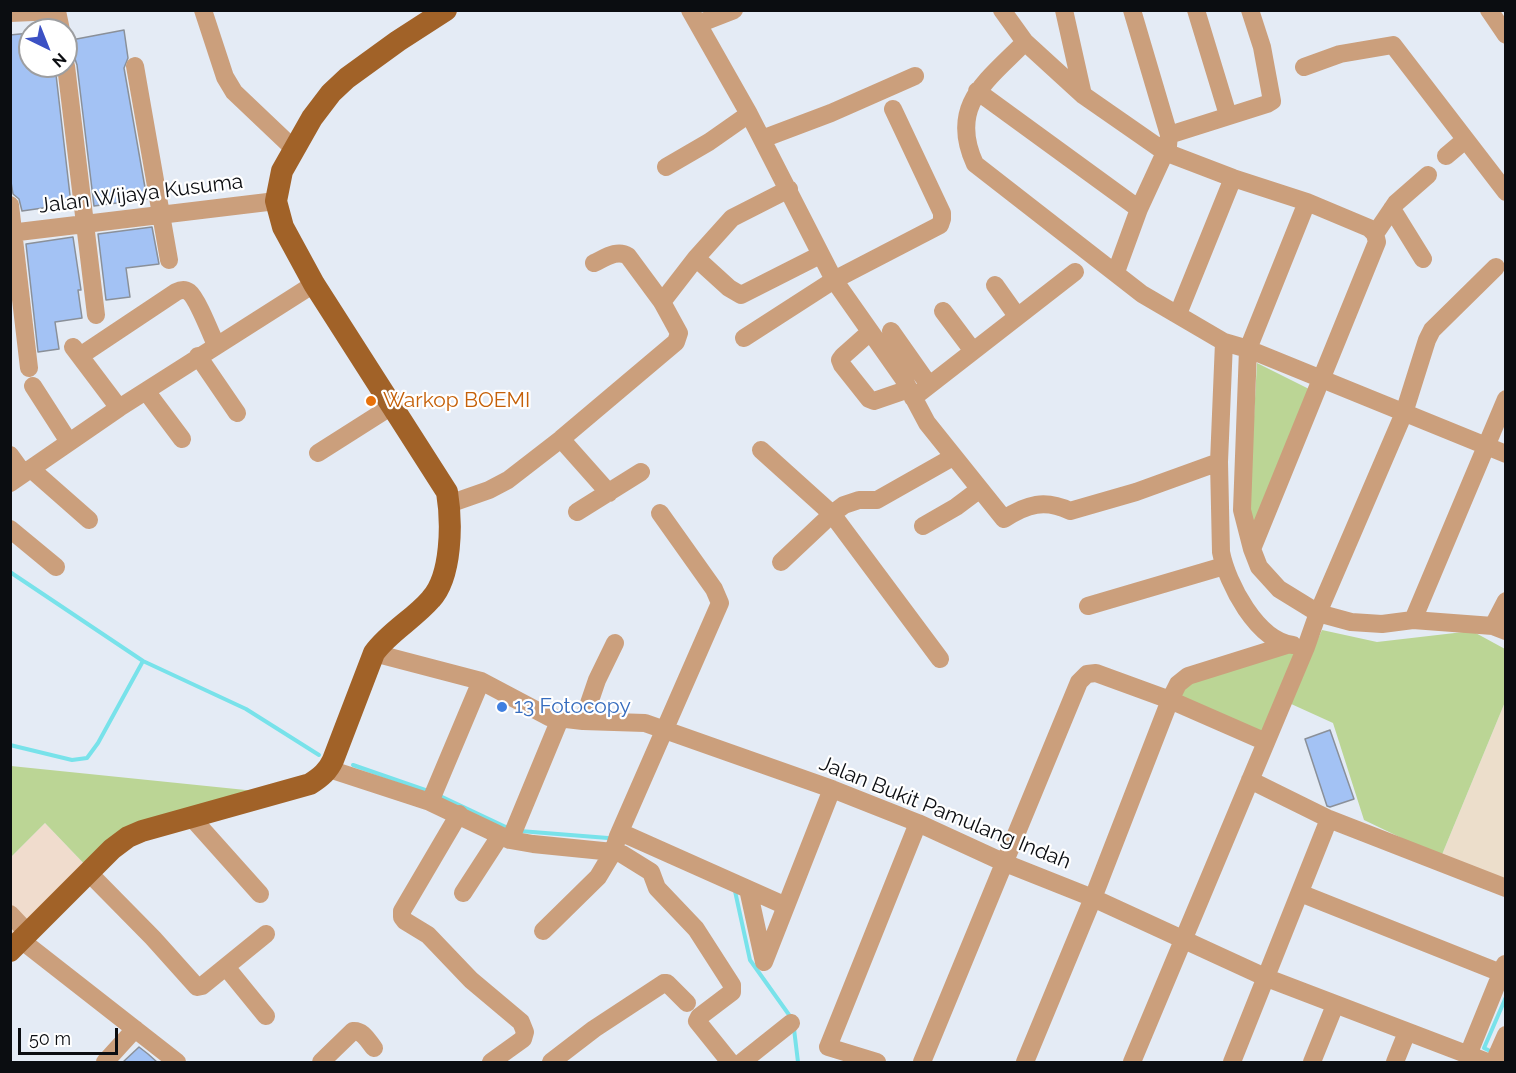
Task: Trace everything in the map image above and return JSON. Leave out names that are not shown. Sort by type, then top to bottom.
[{"type":"main road","points":[[20,942],[88,872],[128,837],[142,831],[310,784],[329,769],[374,653],[382,642],[429,601],[440,585],[447,562],[449,504],[447,492],[314,284],[283,227],[276,201],[282,171],[322,104],[347,78],[398,40],[445,11]]},
{"type":"street","points":[[203,10],[225,77],[234,92],[294,149]]},
{"type":"street","points":[[734,10],[694,17],[789,189],[834,280],[911,394],[927,423],[1004,519],[1034,503],[1062,507],[1071,511],[1136,492],[1219,462]]},
{"type":"street","points":[[1002,10],[1025,42],[1083,95],[1233,178],[1307,202],[1369,228],[1375,234],[1377,242],[1251,549]]},
{"type":"street","points":[[1064,10],[1083,95]]},
{"type":"street","points":[[1116,272],[1167,143],[1132,10]]},
{"type":"street","points":[[1196,10],[1228,115]]},
{"type":"street","points":[[1167,143],[1228,115],[1272,101],[1262,47],[1250,10]]},
{"type":"street","points":[[1489,10],[1506,35]]},
{"type":"street","points":[[10,13],[41,18]]},
{"type":"street","points":[[1025,42],[977,91],[965,120],[965,136],[975,164],[1142,294],[1224,342],[1248,349],[1506,454]]},
{"type":"street","points":[[1304,67],[1340,54],[1393,45],[1505,189]]},
{"type":"street","points":[[135,66],[169,260]]},
{"type":"street","points":[[762,139],[831,113],[915,76]]},
{"type":"street","points":[[67,78],[96,315]]},
{"type":"street","points":[[977,91],[1139,209]]},
{"type":"street","points":[[744,338],[834,280],[940,225],[942,213],[893,109]]},
{"type":"street","points":[[666,167],[709,142],[749,114]]},
{"type":"street","points":[[1446,156],[1465,140]]},
{"type":"street","points":[[1375,234],[1392,209],[1428,175]]},
{"type":"street","points":[[1178,314],[1233,178]]},
{"type":"street","points":[[662,302],[696,258],[732,218],[789,189]]},
{"type":"street","name":"Jalan Wijaya Kusuma","points":[[12,232],[276,201]]},
{"type":"street","points":[[1307,202],[1248,349],[1242,510],[1251,549],[1259,567],[1279,589],[1318,613],[1351,622],[1413,620],[1499,628],[1506,601]]},
{"type":"street","points":[[10,204],[29,368]]},
{"type":"street","points":[[1392,209],[1423,259]]},
{"type":"street","points":[[449,504],[500,485],[561,439],[676,342],[679,333],[662,302],[628,256],[616,253],[594,263]]},
{"type":"street","points":[[696,258],[729,288],[741,295],[820,255]]},
{"type":"street","points":[[1132,1062],[1318,613],[1404,413],[1432,330],[1496,267]]},
{"type":"street","points":[[870,332],[843,356],[840,360],[842,365],[869,399],[874,401],[911,394],[929,385],[1075,272]]},
{"type":"street","points":[[22,475],[198,356],[314,284]]},
{"type":"street","points":[[995,285],[1017,316]]},
{"type":"street","points":[[119,408],[77,351],[183,290],[188,291],[194,297],[216,345]]},
{"type":"street","points":[[943,311],[973,351]]},
{"type":"street","points":[[891,331],[929,385]]},
{"type":"street","points":[[1224,342],[1219,462],[1221,552],[1232,585],[1250,616],[1270,634],[1287,645]]},
{"type":"street","points":[[198,356],[237,412]]},
{"type":"street","points":[[33,386],[69,442]]},
{"type":"street","points":[[146,391],[182,439]]},
{"type":"street","points":[[1413,620],[1506,399]]},
{"type":"street","points":[[318,453],[392,406]]},
{"type":"street","points":[[561,439],[609,493]]},
{"type":"street","points":[[761,450],[832,514],[940,659]]},
{"type":"street","points":[[10,455],[22,475],[89,520]]},
{"type":"street","points":[[781,562],[832,514],[854,502],[877,500],[953,457]]},
{"type":"street","points":[[577,512],[641,472]]},
{"type":"street","points":[[923,526],[956,507],[980,489]]},
{"type":"street","points":[[543,931],[598,877],[613,852],[720,603],[714,589],[660,513]]},
{"type":"street","points":[[10,529],[57,567]]},
{"type":"street","points":[[1088,606],[1224,566]]},
{"type":"street","points":[[1025,1062],[1093,898],[1170,700],[1183,679],[1309,639]]},
{"type":"street","points":[[583,721],[597,680],[615,643]]},
{"type":"street","name":"Jalan Bukit Pamulang Indah","points":[[374,653],[481,681],[549,717],[583,721],[645,723],[666,729],[918,823],[1005,863],[1093,898],[1267,978],[1335,1005],[1467,1055],[1498,1053]]},
{"type":"street","points":[[922,1062],[1079,682],[1087,674],[1096,673],[1170,700],[1266,742]]},
{"type":"street","points":[[432,796],[481,681]]},
{"type":"street","points":[[463,893],[510,832],[560,719]]},
{"type":"street","points":[[329,769],[432,796],[459,814],[510,832],[570,839],[613,852],[651,872],[657,888],[696,929],[732,985],[732,992],[699,1017],[697,1021],[730,1062]]},
{"type":"street","points":[[1250,780],[1329,819],[1506,888]]},
{"type":"street","points":[[748,889],[764,962],[832,789]]},
{"type":"street","points":[[459,814],[402,911],[402,917],[428,935],[471,980],[521,1023],[525,1032],[523,1039],[491,1062]]},
{"type":"street","points":[[192,818],[260,894]]},
{"type":"street","points":[[1232,1062],[1329,819]]},
{"type":"street","points":[[877,1062],[825,1055],[918,823]]},
{"type":"street","points":[[620,832],[786,906]]},
{"type":"street","points":[[88,872],[153,938],[194,984],[202,986],[266,934]]},
{"type":"street","points":[[1300,893],[1503,967],[1467,1055]]},
{"type":"street","points":[[10,914],[20,942],[177,1062]]},
{"type":"street","points":[[226,967],[266,1016]]},
{"type":"street","points":[[551,1062],[594,1029],[664,983],[668,982],[687,1003]]},
{"type":"street","points":[[1312,1062],[1335,1005]]},
{"type":"street","points":[[742,1062],[791,1023]]},
{"type":"street","points":[[105,1062],[135,1029]]},
{"type":"street","points":[[321,1062],[353,1031],[362,1034],[374,1048]]},
{"type":"street","points":[[1395,1062],[1407,1032]]},
{"type":"shaded area","points":[[1505,702],[1505,881],[1441,857]]},
{"type":"shaded area","points":[[45,823],[91,871],[11,953],[11,857]]},
{"type":"green space","points":[[1257,363],[1311,390],[1255,533],[1249,506]]},
{"type":"green space","points":[[1322,630],[1377,642],[1472,631],[1505,649],[1505,702],[1441,857],[1364,820],[1333,723],[1289,703]]},
{"type":"green space","points":[[1287,650],[1297,653],[1263,734],[1178,698],[1186,683]]},
{"type":"green space","points":[[11,766],[275,793],[132,833],[91,871],[45,823],[11,857]]},
{"type":"building","points":[[124,30],[128,58],[124,68],[147,199],[94,206],[78,73],[78,39]]},
{"type":"building","points":[[18,34],[18,78],[56,78],[71,204],[22,211],[19,199],[13,194],[10,176],[10,35]]},
{"type":"building","points":[[152,227],[159,264],[126,268],[130,297],[106,300],[98,234]]},
{"type":"building","points":[[73,237],[81,290],[78,290],[82,318],[55,322],[59,349],[38,352],[26,244]]},
{"type":"building","points":[[1330,730],[1354,799],[1330,807],[1327,806],[1305,739]]},
{"type":"building","points":[[139,1047],[148,1054],[157,1062],[123,1062]]},
{"type":"waterway","points":[[10,572],[143,661],[246,709],[319,755]]},
{"type":"waterway","points":[[10,745],[72,760],[87,758],[98,743],[143,661]]},
{"type":"waterway","points":[[353,765],[428,791]]},
{"type":"waterway","points":[[438,795],[510,829]]},
{"type":"waterway","points":[[520,831],[608,838]]},
{"type":"waterway","points":[[735,891],[750,960],[792,1019]]},
{"type":"waterway","points":[[1492,1052],[1484,1048],[1506,997]]},
{"type":"waterway","points":[[794,1029],[798,1062]]},
{"type":"place","name":"Warkop BOEMI","points":[[371,401]]},
{"type":"place","name":"13 Fotocopy","points":[[502,707]]}]
